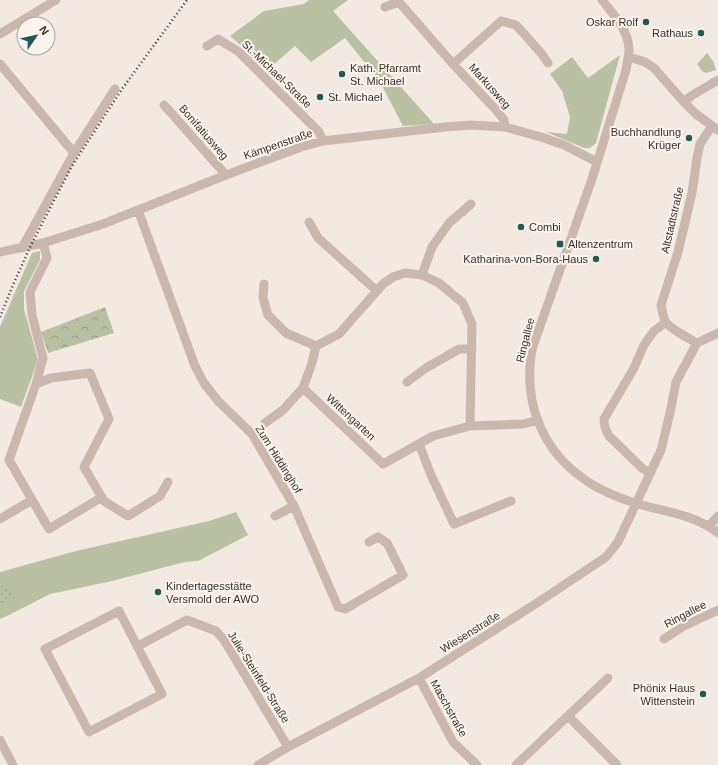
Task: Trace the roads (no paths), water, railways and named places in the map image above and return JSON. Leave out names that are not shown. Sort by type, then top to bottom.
[{"type":"street","points":[[0,34],[56,0]]},
{"type":"street","name":"Markusweg","points":[[385,8],[400,1],[453,64],[496,110],[504,120],[504,127]]},
{"type":"street","points":[[607,2],[626,34],[629,47],[629,57],[645,62],[654,68],[696,114],[715,128]]},
{"type":"street","name":"Markusweg","points":[[453,64],[501,20],[516,25],[548,63]]},
{"type":"street","name":"St.-Michael-Straße","points":[[206,46],[218,39],[239,52],[319,132],[323,141]]},
{"type":"street","name":"Ringallee","points":[[629,57],[597,162],[538,332],[532,354],[530,370],[531,392],[534,408],[544,436],[567,466],[588,482],[613,495],[636,504],[694,520],[710,526],[718,532]]},
{"type":"street","points":[[0,64],[74,153]]},
{"type":"street","points":[[684,102],[691,96],[718,80]]},
{"type":"street","points":[[22,248],[74,153],[115,89]]},
{"type":"street","name":"Bonifatiusweg","points":[[164,105],[226,175]]},
{"type":"street","name":"Kämpenstraße","points":[[0,252],[44,243],[103,224],[226,175],[301,147],[323,141],[471,125],[504,127],[564,145],[597,162]]},
{"type":"street","name":"Altstadtstraße","points":[[666,322],[661,305],[678,252],[692,192],[700,144],[715,128]]},
{"type":"street","points":[[422,276],[432,247],[450,223],[471,204]]},
{"type":"street","name":"Zum Hiddinghof","points":[[138,210],[195,366],[204,383],[218,401],[252,434],[294,506],[338,607],[345,609],[403,575],[387,543],[378,537],[369,542]]},
{"type":"street","points":[[309,222],[318,238],[377,291]]},
{"type":"street","points":[[44,243],[47,258],[30,292],[32,315],[43,358],[51,378]]},
{"type":"street","points":[[265,423],[283,410],[303,388],[312,363],[316,346],[339,334],[383,284],[393,277],[405,273],[422,276],[438,283],[463,303],[472,324],[470,426]]},
{"type":"street","points":[[264,284],[264,298],[268,314],[286,333],[316,346]]},
{"type":"street","points":[[650,473],[642,468],[605,431],[604,419],[606,414],[634,368],[644,345],[654,331],[666,322],[697,343],[718,333]]},
{"type":"street","name":"Wiesenstraße","points":[[260,764],[288,747],[419,678],[606,557],[618,542],[661,450],[676,382],[697,343]]},
{"type":"street","points":[[407,382],[426,368],[459,349],[472,349]]},
{"type":"street","points":[[43,358],[36,384],[9,460],[49,529],[102,497]]},
{"type":"street","points":[[36,384],[51,378],[90,373],[109,420],[84,466],[104,501],[128,516],[160,496],[168,482]]},
{"type":"street","name":"Wittengarten","points":[[303,388],[383,464],[419,444]]},
{"type":"street","points":[[511,501],[454,524],[431,475],[419,444],[433,436],[470,426],[523,424],[538,420]]},
{"type":"street","points":[[0,519],[32,500]]},
{"type":"street","points":[[275,516],[294,506]]},
{"type":"street","points":[[710,526],[718,516]]},
{"type":"street","name":"Ringallee","points":[[664,639],[682,627],[718,610]]},
{"type":"street","points":[[119,611],[138,646],[162,694],[89,732],[45,648],[119,611]]},
{"type":"street","name":"Julie-Steinfeld-Straße","points":[[138,646],[187,620],[216,631],[224,640],[288,747]]},
{"type":"street","name":"Maschstraße","points":[[419,678],[453,742],[477,765]]},
{"type":"street","points":[[516,765],[608,678]]},
{"type":"street","points":[[568,716],[617,765]]},
{"type":"street","points":[[0,740],[14,765]]},
{"type":"railway","points":[[0,317],[31,245],[72,166],[122,89],[187,0]]},
{"type":"place","name":"Oskar Rolf","points":[[646,22]]},
{"type":"place","name":"Rathaus","points":[[701,33]]},
{"type":"place","name":"Kath. Pfarramt St. Michael","points":[[342,74]]},
{"type":"place","name":"St. Michael","points":[[320,97]]},
{"type":"place","name":"Buchhandlung Krüger","points":[[689,138]]},
{"type":"place","name":"Combi","points":[[521,227]]},
{"type":"place","name":"Altenzentrum","points":[[560,244]]},
{"type":"place","name":"Katharina-von-Bora-Haus","points":[[596,259]]},
{"type":"place","name":"Kindertagesstätte Versmold der AWO","points":[[158,592]]},
{"type":"place","name":"Phönix Haus Wittenstein","points":[[703,694]]}]
